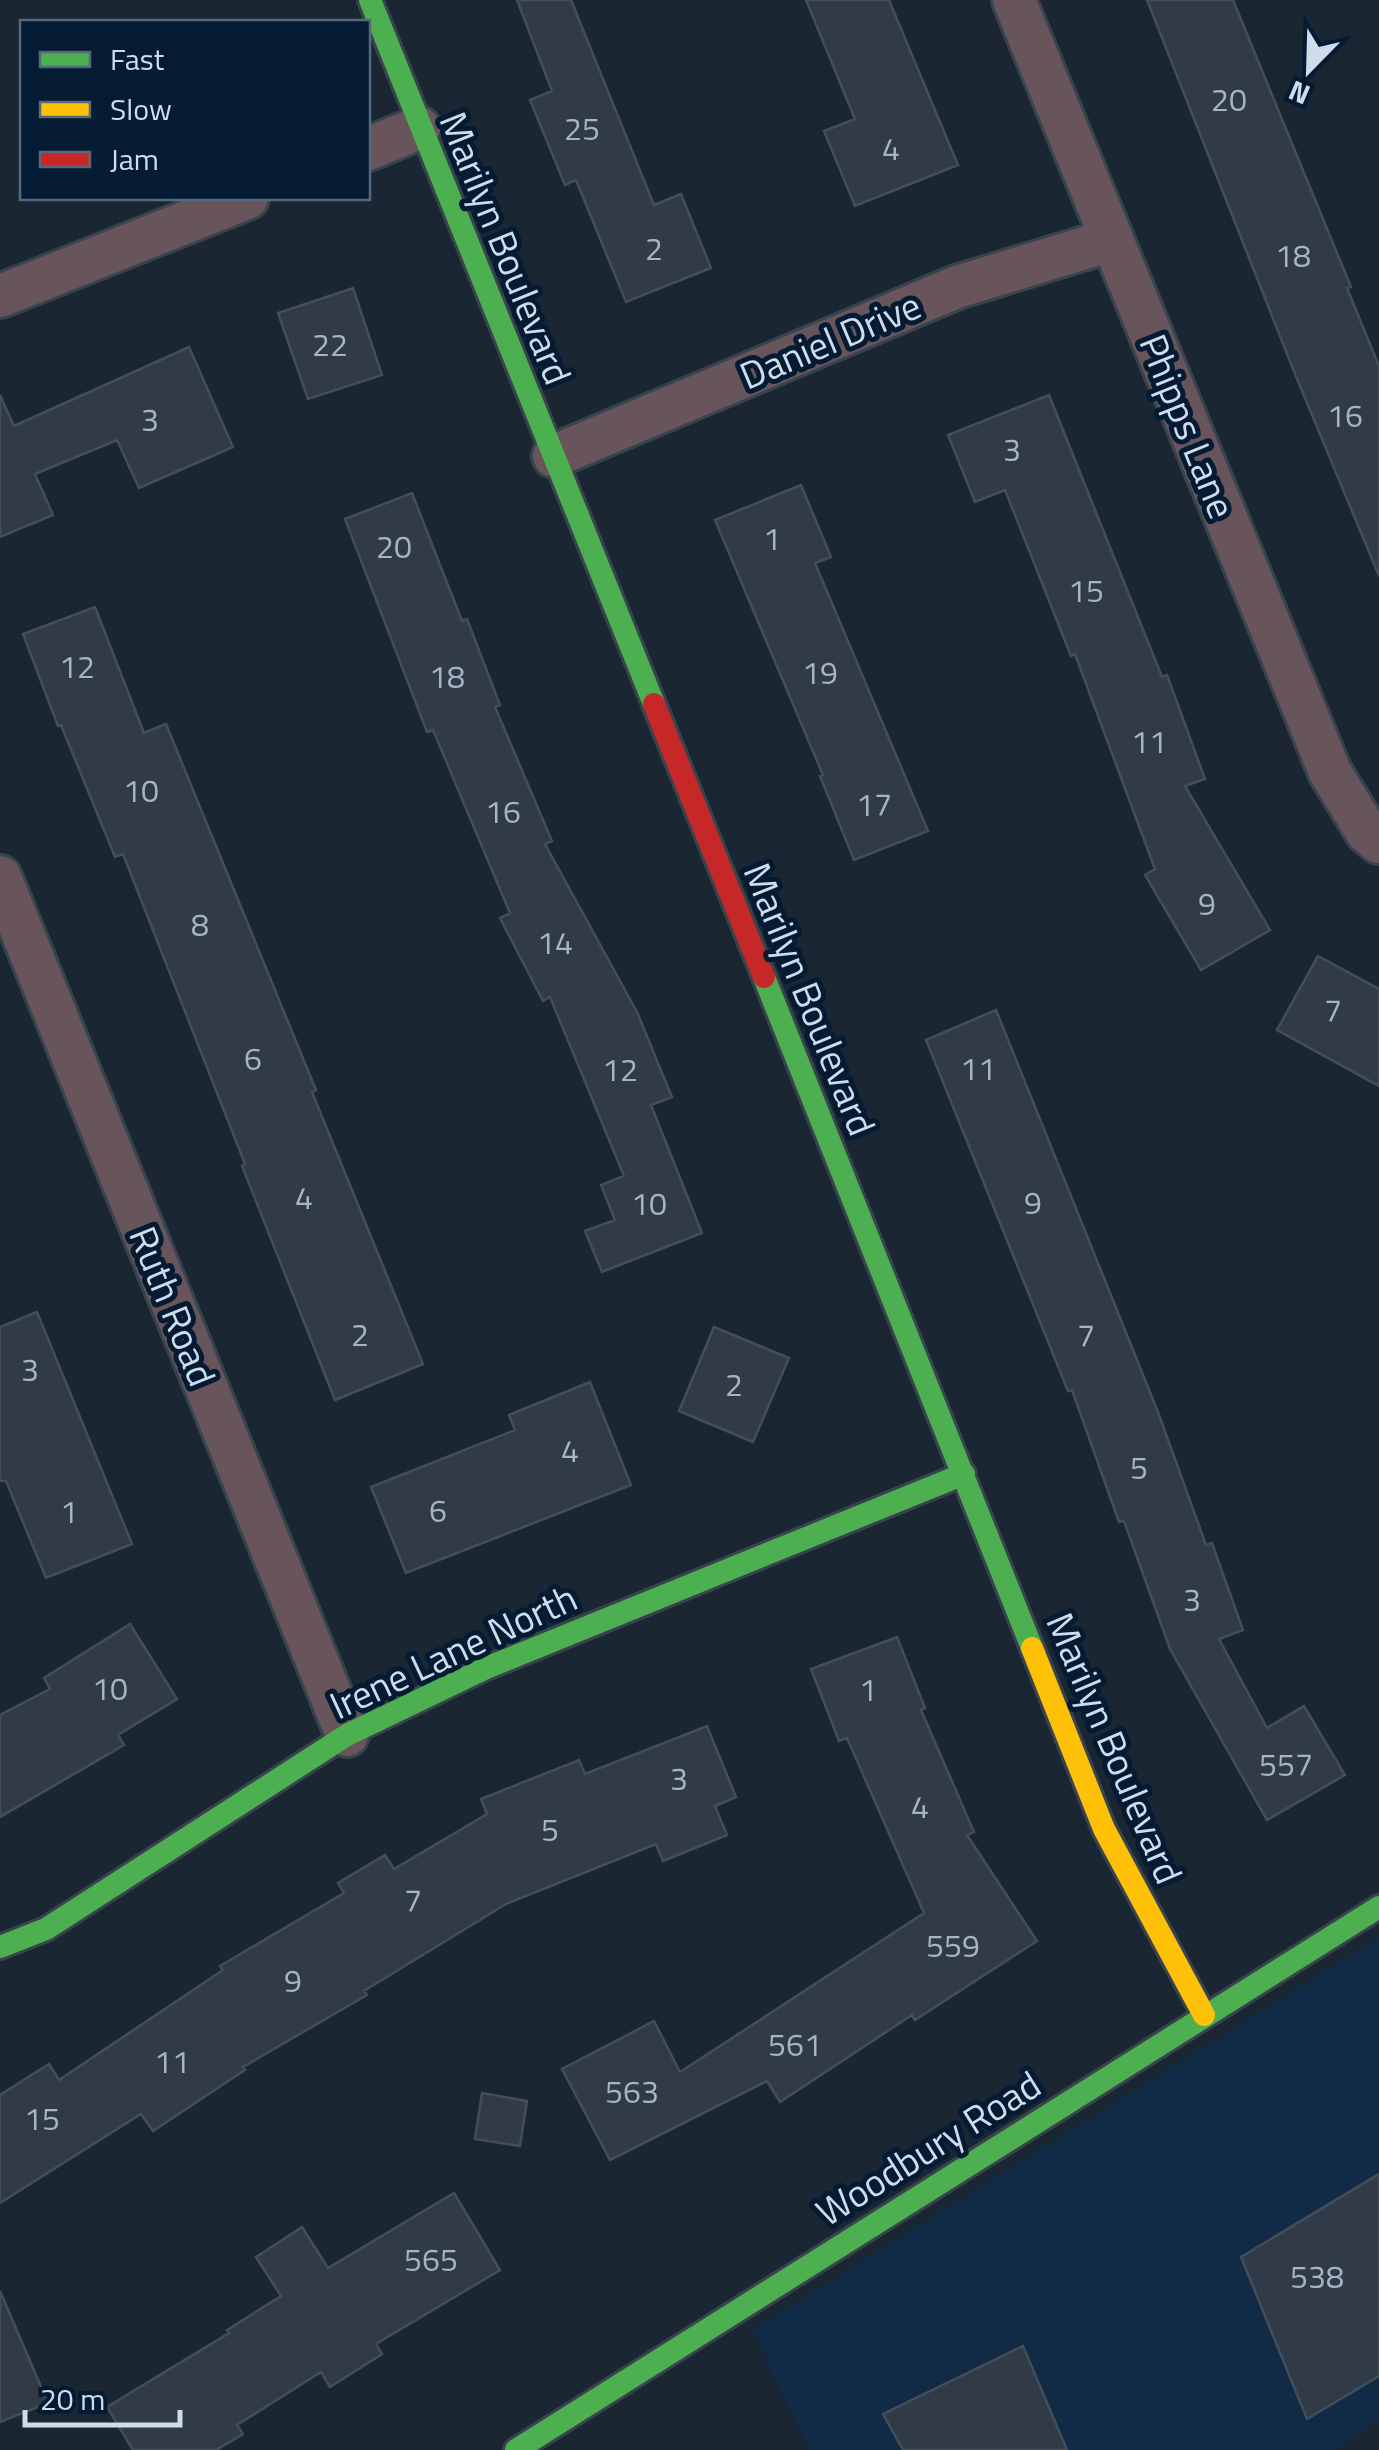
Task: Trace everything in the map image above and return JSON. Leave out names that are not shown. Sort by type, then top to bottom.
[{"type":"street","name":"Marilyn Boulevard","points":[[370,0],[1104,1829],[1204,2015]]},
{"type":"street","name":"Phipps Lane","points":[[1014,0],[1330,772],[1367,832],[1379,842]]},
{"type":"street","points":[[370,149],[419,128]]},
{"type":"street","points":[[0,296],[243,200]]},
{"type":"street","name":"Daniel Drive","points":[[554,456],[957,287],[1111,240]]},
{"type":"street","name":"Ruth Road","points":[[0,876],[347,1735]]},
{"type":"street","name":"Irene Lane North","points":[[0,1948],[46,1930],[347,1735],[486,1668],[964,1474]]},
{"type":"street","name":"Woodbury Road","points":[[516,2450],[1379,1907]]},
{"type":"shaded area","points":[[1379,1937],[1379,2421],[1335,2450],[810,2450],[752,2330]]},
{"type":"building","points":[[517,0],[571,0],[654,205],[681,194],[711,268],[626,302],[576,180],[565,185],[530,100],[552,91]]},
{"type":"building","points":[[806,0],[889,0],[958,165],[855,206],[824,131],[855,119]]},
{"type":"building","points":[[1147,0],[1233,0],[1351,287],[1347,288],[1379,366],[1379,576],[1295,374]]},
{"type":"building","points":[[353,288],[382,375],[308,399],[278,313]]},
{"type":"building","points":[[189,347],[233,447],[139,488],[117,440],[35,474],[53,515],[0,537],[0,395],[14,426]]},
{"type":"building","points":[[1049,395],[1162,677],[1167,675],[1205,779],[1185,786],[1270,930],[1201,970],[1145,875],[1155,869],[1075,654],[1071,656],[1005,490],[975,502],[948,435]]},
{"type":"building","points":[[801,485],[831,557],[815,563],[928,831],[854,860],[820,776],[823,775],[715,520]]},
{"type":"building","points":[[412,493],[462,621],[467,619],[500,705],[495,707],[552,841],[545,844],[637,1012],[672,1097],[651,1105],[702,1233],[602,1272],[585,1231],[615,1220],[601,1185],[624,1176],[550,997],[543,1001],[500,918],[510,913],[433,730],[427,732],[345,519]]},
{"type":"building","points":[[95,607],[144,733],[166,724],[423,1364],[335,1400],[123,854],[115,857],[23,634]]},
{"type":"building","points":[[1318,956],[1379,989],[1379,1086],[1277,1030]]},
{"type":"building","points":[[996,1010],[1158,1412],[1206,1545],[1212,1543],[1243,1630],[1219,1639],[1267,1728],[1304,1706],[1345,1775],[1267,1820],[1170,1649],[1072,1390],[1068,1391],[926,1040]]},
{"type":"building","points":[[37,1312],[132,1544],[46,1578],[6,1481],[0,1481],[0,1327]]},
{"type":"building","points":[[714,1327],[789,1358],[753,1442],[679,1411]]},
{"type":"building","points":[[590,1382],[631,1485],[406,1573],[371,1487],[515,1430],[509,1415]]},
{"type":"building","points":[[130,1624],[177,1699],[118,1735],[124,1745],[0,1817],[0,1715],[50,1689],[44,1678]]},
{"type":"building","points":[[897,1637],[925,1708],[921,1710],[974,1832],[967,1835],[1037,1941],[915,2020],[912,2015],[780,2102],[767,2081],[610,2160],[562,2069],[654,2021],[680,2072],[924,1913],[847,1738],[839,1741],[811,1669]]},
{"type":"building","points":[[707,1726],[736,1797],[715,1806],[727,1835],[663,1861],[656,1844],[506,1904],[364,1991],[367,1995],[243,2067],[245,2070],[153,2131],[141,2114],[0,2203],[0,2095],[49,2064],[59,2080],[223,1970],[220,1966],[344,1893],[338,1883],[385,1855],[394,1869],[487,1814],[481,1799],[579,1760],[585,1774]]},
{"type":"building","points":[[482,2093],[527,2101],[520,2146],[475,2139]]},
{"type":"building","points":[[1379,2174],[1379,2376],[1307,2419],[1241,2257]]},
{"type":"building","points":[[454,2193],[500,2270],[376,2344],[382,2354],[330,2387],[321,2372],[237,2425],[243,2434],[216,2450],[133,2450],[107,2407],[229,2333],[227,2330],[281,2296],[256,2257],[302,2227],[328,2268]]},
{"type":"building","points":[[0,2291],[48,2403],[0,2422]]},
{"type":"building","points":[[1023,2346],[1067,2450],[903,2450],[883,2414]]},
{"type":"traffic: fast","points":[[370,0],[654,704]]},
{"type":"traffic: fast","points":[[764,977],[1032,1648]]},
{"type":"traffic: fast","points":[[0,1947],[46,1929],[347,1735],[486,1668],[964,1474]]},
{"type":"traffic: fast","points":[[516,2450],[1379,1907]]},
{"type":"traffic: slow","points":[[1032,1648],[1104,1829],[1204,2015]]},
{"type":"traffic: jam","points":[[654,704],[764,977]]}]
